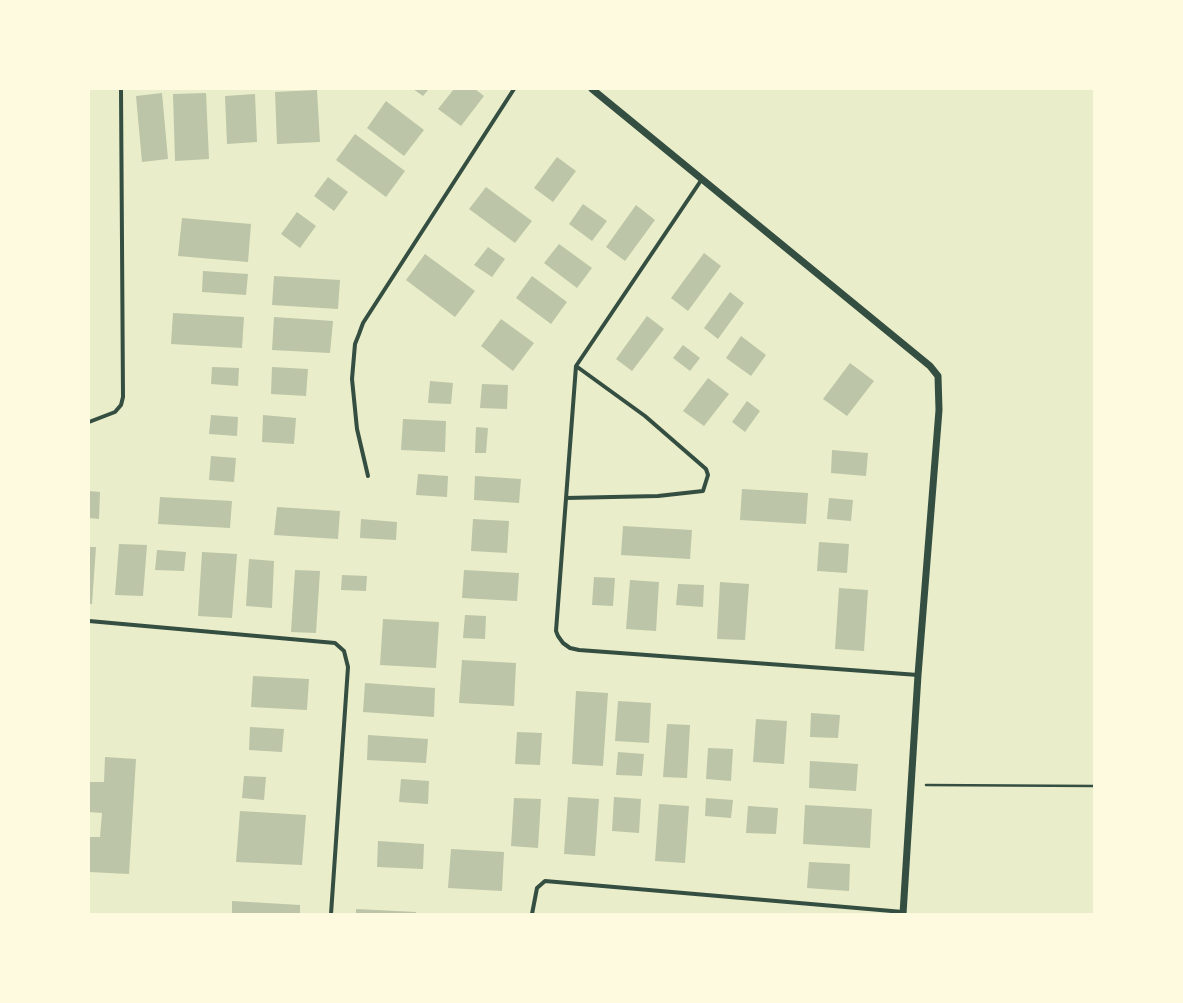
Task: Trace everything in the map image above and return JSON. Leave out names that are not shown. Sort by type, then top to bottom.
[{"type":"street","points":[[89,422],[115,412],[121,405],[123,397],[121,89]]},
{"type":"street","points":[[368,476],[357,429],[352,380],[355,344],[363,324],[514,89]]},
{"type":"street","points":[[532,914],[537,888],[545,881],[903,913],[918,675],[939,410],[938,376],[935,371],[924,361],[592,89]]},
{"type":"street","points":[[702,179],[576,366],[556,631],[560,641],[570,648],[579,650],[918,675]]},
{"type":"street","points":[[566,498],[658,496],[703,491],[708,475],[706,469],[645,416],[576,366]]},
{"type":"street","points":[[89,621],[335,643],[344,651],[348,667],[331,914]]},
{"type":"path","points":[[912,785],[1094,786]]},
{"type":"building","points":[[413,89],[429,89],[423,96]]},
{"type":"building","points":[[454,89],[475,89],[484,96],[461,126],[438,109]]},
{"type":"building","points":[[317,90],[320,142],[277,144],[275,92]]},
{"type":"building","points":[[162,93],[168,159],[142,162],[136,96]]},
{"type":"building","points":[[206,93],[209,159],[175,161],[173,94]]},
{"type":"building","points":[[255,94],[257,142],[227,144],[225,96]]},
{"type":"building","points":[[386,101],[424,130],[404,156],[367,128]]},
{"type":"building","points":[[355,134],[405,171],[386,197],[336,160]]},
{"type":"building","points":[[557,157],[576,171],[553,202],[534,188]]},
{"type":"building","points":[[328,177],[348,192],[334,211],[314,196]]},
{"type":"building","points":[[486,187],[532,221],[515,243],[469,209]]},
{"type":"building","points":[[583,204],[607,221],[592,241],[569,224]]},
{"type":"building","points":[[636,205],[655,220],[625,261],[606,247]]},
{"type":"building","points":[[297,212],[316,226],[300,248],[281,234]]},
{"type":"building","points":[[182,218],[251,224],[248,262],[178,256]]},
{"type":"building","points":[[559,244],[592,268],[577,288],[544,263]]},
{"type":"building","points":[[488,247],[505,259],[492,277],[474,265]]},
{"type":"building","points":[[704,253],[721,266],[688,311],[671,298]]},
{"type":"building","points":[[425,254],[475,291],[455,317],[406,280]]},
{"type":"building","points":[[203,271],[248,274],[246,295],[202,292]]},
{"type":"building","points":[[274,276],[340,280],[338,309],[272,305]]},
{"type":"building","points":[[532,276],[567,302],[551,324],[516,298]]},
{"type":"building","points":[[730,292],[744,303],[718,339],[704,328]]},
{"type":"building","points":[[173,313],[244,317],[242,348],[171,344]]},
{"type":"building","points":[[647,316],[664,329],[632,371],[616,359]]},
{"type":"building","points":[[274,317],[333,321],[330,353],[272,350]]},
{"type":"building","points":[[501,319],[534,343],[513,371],[481,346]]},
{"type":"building","points":[[741,336],[766,355],[751,376],[726,358]]},
{"type":"building","points":[[683,345],[700,358],[690,371],[673,358]]},
{"type":"building","points":[[850,363],[874,381],[847,416],[823,399]]},
{"type":"building","points":[[212,367],[239,368],[238,386],[211,384]]},
{"type":"building","points":[[272,367],[308,369],[306,396],[271,394]]},
{"type":"building","points":[[708,378],[729,394],[704,426],[683,411]]},
{"type":"building","points":[[430,381],[453,383],[451,404],[428,403]]},
{"type":"building","points":[[482,384],[508,385],[507,409],[480,408]]},
{"type":"building","points":[[747,401],[760,411],[745,432],[732,422]]},
{"type":"building","points":[[211,415],[238,417],[237,436],[209,434]]},
{"type":"building","points":[[263,415],[296,418],[294,444],[262,442]]},
{"type":"building","points":[[403,419],[446,421],[445,452],[401,450]]},
{"type":"building","points":[[476,427],[488,428],[486,453],[475,453]]},
{"type":"building","points":[[832,450],[868,453],[866,476],[831,473]]},
{"type":"building","points":[[211,456],[236,458],[234,482],[209,480]]},
{"type":"building","points":[[418,474],[448,476],[447,497],[416,495]]},
{"type":"building","points":[[475,476],[521,479],[519,503],[474,500]]},
{"type":"building","points":[[742,489],[808,493],[806,524],[740,520]]},
{"type":"building","points":[[89,491],[100,492],[99,519],[89,518]]},
{"type":"building","points":[[160,497],[232,501],[230,528],[158,524]]},
{"type":"building","points":[[829,498],[853,500],[851,521],[827,519]]},
{"type":"building","points":[[277,507],[340,511],[338,539],[274,535]]},
{"type":"building","points":[[361,519],[397,522],[396,540],[360,538]]},
{"type":"building","points":[[473,519],[509,521],[507,553],[471,551]]},
{"type":"building","points":[[623,526],[692,530],[690,559],[621,555]]},
{"type":"building","points":[[819,542],[849,544],[847,573],[817,571]]},
{"type":"building","points":[[119,544],[147,545],[143,596],[115,595]]},
{"type":"building","points":[[89,547],[96,547],[92,604],[89,604]]},
{"type":"building","points":[[157,550],[186,552],[184,571],[155,570]]},
{"type":"building","points":[[202,552],[237,554],[232,618],[198,616]]},
{"type":"building","points":[[249,559],[274,561],[272,608],[246,606]]},
{"type":"building","points":[[295,570],[320,571],[316,633],[291,632]]},
{"type":"building","points":[[464,570],[519,573],[517,601],[462,598]]},
{"type":"building","points":[[342,575],[367,576],[366,591],[341,590]]},
{"type":"building","points":[[594,577],[615,578],[613,606],[592,605]]},
{"type":"building","points":[[630,580],[659,582],[656,631],[626,629]]},
{"type":"building","points":[[720,582],[749,584],[745,640],[717,639]]},
{"type":"building","points":[[678,584],[704,585],[703,607],[676,605]]},
{"type":"building","points":[[839,588],[868,590],[864,651],[835,649]]},
{"type":"building","points":[[465,615],[486,616],[485,639],[463,638]]},
{"type":"building","points":[[383,619],[439,622],[436,668],[380,665]]},
{"type":"building","points":[[462,660],[516,663],[514,706],[459,703]]},
{"type":"building","points":[[253,676],[309,679],[307,710],[251,707]]},
{"type":"building","points":[[365,683],[435,688],[434,717],[363,712]]},
{"type":"building","points":[[576,691],[608,693],[603,766],[572,764]]},
{"type":"building","points":[[618,701],[651,703],[649,743],[615,741]]},
{"type":"building","points":[[811,713],[840,715],[838,738],[810,737]]},
{"type":"building","points":[[756,719],[787,721],[784,764],[753,762]]},
{"type":"building","points":[[667,724],[690,725],[687,778],[663,777]]},
{"type":"building","points":[[250,727],[284,729],[282,752],[249,750]]},
{"type":"building","points":[[517,732],[542,733],[540,765],[515,764]]},
{"type":"building","points":[[368,735],[428,739],[426,763],[367,760]]},
{"type":"building","points":[[708,748],[733,749],[731,781],[706,779]]},
{"type":"building","points":[[618,752],[644,754],[642,776],[616,775]]},
{"type":"building","points":[[105,757],[136,759],[129,874],[89,872],[89,837],[100,837],[102,813],[89,812],[89,782],[104,782]]},
{"type":"building","points":[[810,761],[858,764],[856,791],[809,788]]},
{"type":"building","points":[[244,776],[266,777],[264,800],[242,798]]},
{"type":"building","points":[[401,779],[429,781],[428,804],[399,802]]},
{"type":"building","points":[[568,797],[599,799],[595,856],[564,854]]},
{"type":"building","points":[[614,797],[641,799],[639,833],[612,831]]},
{"type":"building","points":[[514,798],[541,799],[538,848],[511,846]]},
{"type":"building","points":[[706,798],[733,800],[731,818],[705,816]]},
{"type":"building","points":[[659,804],[689,806],[685,863],[655,861]]},
{"type":"building","points":[[805,805],[872,809],[870,848],[803,844]]},
{"type":"building","points":[[748,806],[778,808],[776,834],[746,833]]},
{"type":"building","points":[[240,811],[306,815],[302,865],[236,862]]},
{"type":"building","points":[[378,841],[424,844],[423,869],[377,867]]},
{"type":"building","points":[[451,849],[504,852],[502,891],[448,888]]},
{"type":"building","points":[[809,862],[850,864],[849,891],[807,888]]},
{"type":"building","points":[[232,901],[300,905],[300,914],[232,914]]},
{"type":"building","points":[[356,909],[416,912],[416,914],[356,914]]}]
